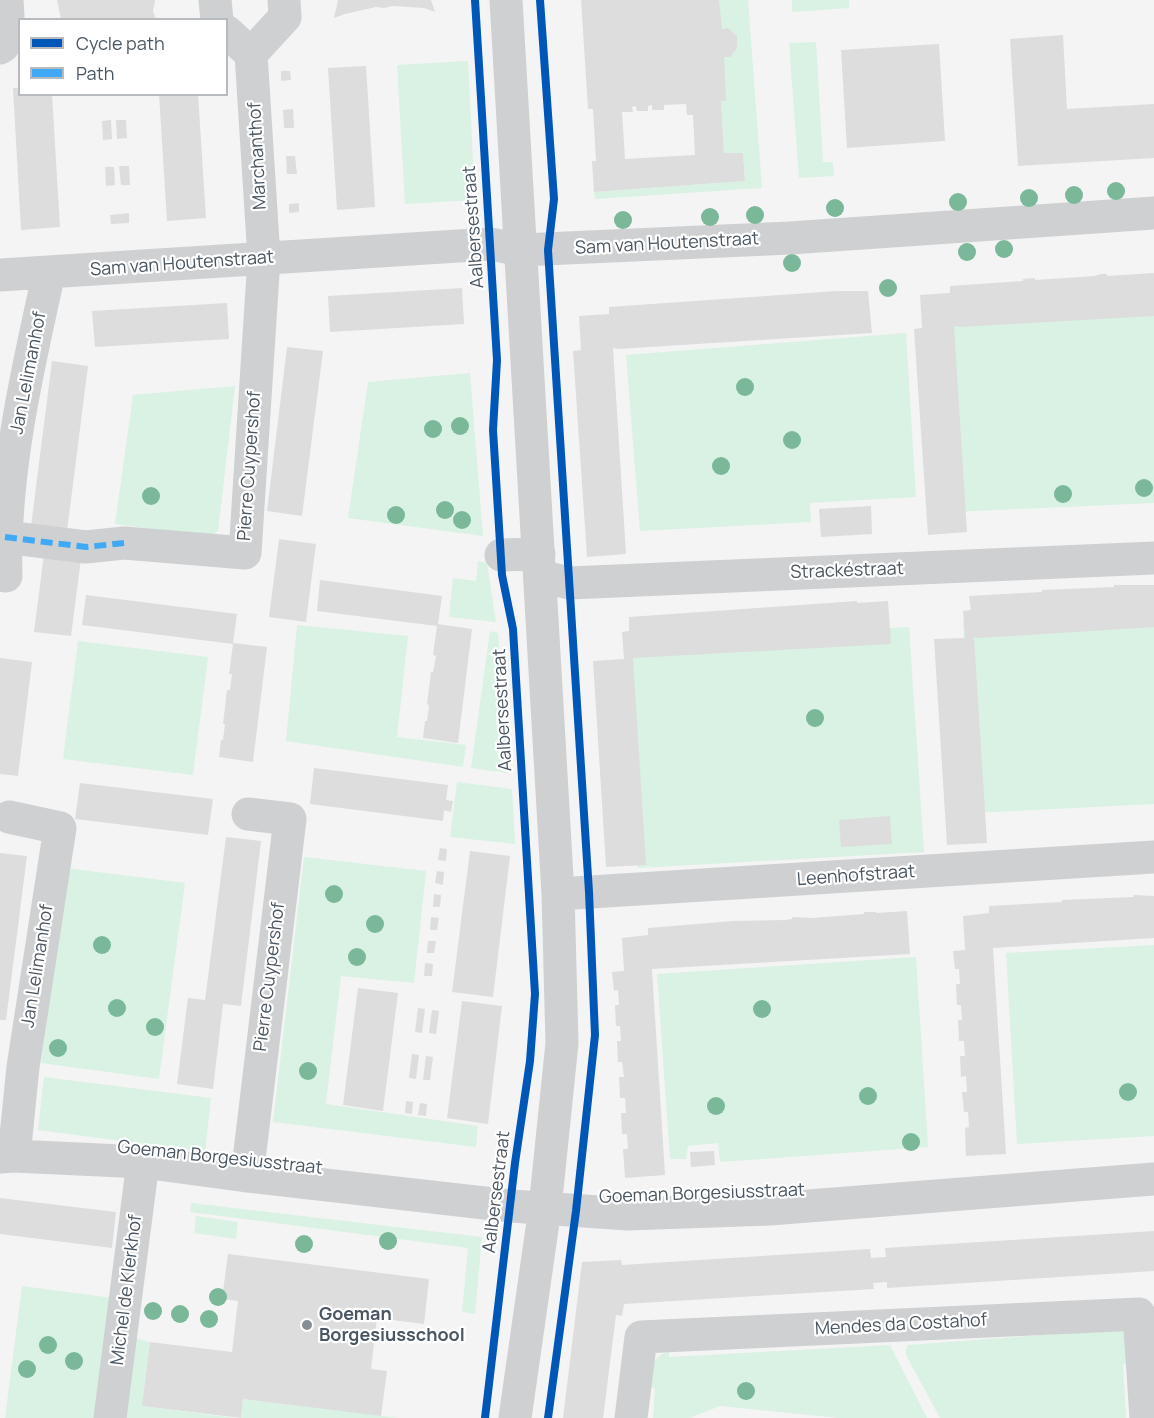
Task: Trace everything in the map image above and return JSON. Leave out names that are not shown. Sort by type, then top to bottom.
[{"type":"street","points":[[0,48],[3,46],[8,16],[7,0]]},
{"type":"street","points":[[215,0],[217,18]]},
{"type":"street","points":[[228,33],[251,54],[285,17],[284,0]]},
{"type":"street","points":[[507,0],[558,894],[562,1043],[545,1208],[515,1418]]},
{"type":"street","name":"Marchanthof","points":[[251,54],[264,258]]},
{"type":"street","name":"Sam van Houtenstraat","points":[[0,275],[490,244],[522,250],[790,238],[1154,213]]},
{"type":"street","name":"Pierre Cuypershof","points":[[4,537],[86,547],[124,543],[245,553],[264,258]]},
{"type":"street","name":"Jan Lelimanhof","points":[[0,575],[6,576],[4,537],[22,394],[49,273]]},
{"type":"street","name":"Strackéstraat","points":[[501,555],[539,565],[569,583],[1154,558]]},
{"type":"street","name":"Pierre Cuypershof","points":[[247,1176],[290,819],[248,814]]},
{"type":"street","name":"Jan Lelimanhof","points":[[7,1156],[60,828],[9,817]]},
{"type":"street","name":"Leenhofstraat","points":[[558,894],[1154,857]]},
{"type":"street","name":"Goeman Borgesiusstraat","points":[[7,1156],[143,1162],[247,1176],[545,1208],[628,1214],[770,1209],[1154,1179]]},
{"type":"street","name":"Michel de Klerkhof","points":[[110,1418],[143,1162]]},
{"type":"street","name":"Mendes da Costahof","points":[[632,1418],[640,1337],[1139,1314],[1146,1418]]},
{"type":"green space","points":[[715,0],[748,0],[762,188],[595,199],[594,192],[745,181],[743,153],[724,153]]},
{"type":"green space","points":[[792,0],[849,0],[849,8],[792,12]]},
{"type":"green space","points":[[816,42],[823,162],[833,162],[834,176],[799,178],[789,43]]},
{"type":"green space","points":[[468,61],[475,200],[405,204],[397,65]]},
{"type":"green space","points":[[1154,304],[1154,503],[953,512],[941,315]]},
{"type":"green space","points":[[906,333],[916,497],[810,503],[811,522],[640,531],[626,355]]},
{"type":"green space","points":[[470,373],[483,536],[348,518],[368,382]]},
{"type":"green space","points":[[235,386],[218,531],[209,537],[115,524],[133,395]]},
{"type":"green space","points":[[478,561],[487,563],[496,622],[449,617],[453,578],[476,581]]},
{"type":"green space","points":[[1154,612],[1154,804],[973,813],[963,623]]},
{"type":"green space","points":[[297,625],[408,636],[397,737],[466,745],[463,767],[286,741]]},
{"type":"green space","points":[[909,627],[924,852],[638,868],[627,645]]},
{"type":"green space","points":[[490,631],[498,633],[507,773],[471,768]]},
{"type":"green space","points":[[78,641],[208,657],[193,775],[63,759]]},
{"type":"green space","points":[[457,782],[512,789],[515,844],[450,837]]},
{"type":"green space","points":[[304,857],[426,871],[414,983],[341,976],[326,1104],[478,1126],[476,1147],[273,1122]]},
{"type":"green space","points":[[66,868],[185,883],[159,1079],[41,1063]]},
{"type":"green space","points":[[1154,945],[1154,1136],[1017,1144],[1006,953]]},
{"type":"green space","points":[[916,957],[928,1147],[720,1162],[718,1143],[688,1146],[686,1159],[670,1159],[657,974]]},
{"type":"green space","points":[[44,1077],[211,1098],[205,1152],[38,1130]]},
{"type":"green space","points":[[191,1203],[482,1237],[475,1314],[462,1312],[468,1248],[190,1212]]},
{"type":"green space","points":[[196,1216],[238,1222],[236,1239],[194,1233]]},
{"type":"green space","points":[[22,1286],[113,1298],[98,1418],[5,1418]]},
{"type":"green space","points":[[1124,1329],[1134,1363],[1123,1364],[1126,1418],[940,1418],[906,1355],[908,1345]]},
{"type":"green space","points":[[134,1338],[150,1342],[142,1406],[234,1418],[122,1418]]},
{"type":"green space","points":[[890,1345],[927,1418],[839,1418],[720,1406],[689,1418],[653,1418],[655,1388],[646,1386],[655,1360],[669,1351],[669,1357]]},
{"type":"green space","points":[[243,1399],[399,1418],[241,1418]]},
{"type":"building","points":[[57,0],[155,0],[153,11],[155,18],[61,18]]},
{"type":"building","points":[[338,0],[431,0],[435,12],[424,8],[376,7],[334,18]]},
{"type":"building","points":[[581,0],[719,0],[722,29],[728,28],[737,36],[737,48],[730,57],[724,57],[726,101],[721,101],[724,153],[743,153],[745,181],[594,192],[592,161],[596,161],[593,109],[588,109]],"holes":[[[686,104],[687,115],[693,115],[695,155],[625,159],[622,112],[633,112],[632,107],[636,106],[637,111],[648,111],[648,106],[652,105],[652,110],[664,110],[664,105]]]},
{"type":"building","points":[[1063,35],[1067,109],[1154,104],[1154,158],[1018,166],[1010,39]]},
{"type":"building","points":[[939,44],[945,141],[847,148],[841,50]]},
{"type":"building","points":[[366,66],[375,207],[337,210],[328,68]]},
{"type":"building","points":[[281,71],[290,71],[291,80],[281,81]]},
{"type":"building","points":[[13,88],[18,88],[18,96],[52,96],[60,227],[21,230]]},
{"type":"building","points":[[159,96],[198,96],[206,218],[167,221]]},
{"type":"building","points":[[293,109],[294,128],[284,128],[283,110]]},
{"type":"building","points":[[111,120],[112,139],[103,140],[102,121]]},
{"type":"building","points":[[116,120],[126,120],[127,138],[117,139]]},
{"type":"building","points":[[286,156],[295,156],[297,174],[287,174]]},
{"type":"building","points":[[119,166],[129,166],[130,185],[121,185]]},
{"type":"building","points":[[105,167],[114,167],[115,185],[106,186]]},
{"type":"building","points":[[299,203],[299,212],[289,213],[289,204]]},
{"type":"building","points":[[129,213],[129,223],[111,224],[110,215]]},
{"type":"building","points":[[1154,273],[1154,316],[954,326],[967,532],[928,535],[914,329],[922,328],[920,295],[950,293],[950,286],[1023,281],[1023,279]]},
{"type":"building","points":[[462,288],[464,324],[330,332],[328,296]]},
{"type":"building","points":[[837,291],[868,291],[872,333],[613,348],[626,554],[587,557],[573,351],[581,350],[579,316],[609,314],[609,307]]},
{"type":"building","points":[[227,303],[229,339],[95,347],[92,311]]},
{"type":"building","points":[[287,347],[323,351],[302,516],[267,511]]},
{"type":"building","points":[[52,361],[88,366],[67,531],[31,526]]},
{"type":"building","points":[[871,506],[872,534],[821,537],[819,509]]},
{"type":"building","points":[[279,539],[316,544],[306,622],[269,617]]},
{"type":"building","points":[[44,554],[81,559],[71,636],[34,632]]},
{"type":"building","points":[[320,580],[442,596],[438,624],[472,629],[458,743],[423,738],[429,705],[427,704],[431,672],[433,672],[436,656],[433,655],[437,626],[317,611]]},
{"type":"building","points":[[1114,585],[1154,585],[1154,627],[974,637],[987,843],[947,845],[934,639],[965,638],[963,611],[971,610],[969,596],[1114,587]]},
{"type":"building","points":[[86,595],[237,614],[233,643],[267,647],[253,762],[219,757],[225,724],[223,724],[227,690],[230,690],[232,674],[229,674],[233,644],[82,625]]},
{"type":"building","points":[[857,601],[857,603],[888,601],[891,644],[633,658],[646,865],[606,867],[593,661],[624,659],[622,632],[629,631],[629,617]]},
{"type":"building","points":[[0,658],[32,662],[18,776],[0,774]]},
{"type":"building","points":[[314,768],[448,785],[446,800],[453,801],[451,812],[444,810],[443,821],[310,804]]},
{"type":"building","points":[[80,783],[213,799],[208,835],[75,819]]},
{"type":"building","points":[[890,816],[892,844],[841,847],[839,820]]},
{"type":"building","points":[[226,837],[261,841],[241,1006],[223,1004],[213,1089],[177,1084],[188,998],[205,1000]]},
{"type":"building","points":[[440,848],[447,849],[446,861],[438,860]]},
{"type":"building","points":[[470,851],[510,856],[493,997],[452,992]]},
{"type":"building","points":[[0,853],[27,856],[6,1020],[0,1020]]},
{"type":"building","points":[[437,871],[444,872],[443,885],[435,883]]},
{"type":"building","points":[[434,894],[441,895],[440,907],[433,907]]},
{"type":"building","points":[[1133,895],[1154,896],[1154,938],[993,948],[1006,1154],[966,1156],[965,1128],[969,1127],[968,1112],[964,1112],[962,1092],[967,1092],[966,1076],[961,1077],[960,1056],[965,1056],[964,1041],[959,1041],[958,1020],[962,1020],[961,1005],[957,1005],[956,984],[960,984],[959,969],[955,969],[953,951],[965,950],[963,916],[989,913],[989,906],[1134,897]]},
{"type":"building","points":[[907,911],[910,954],[652,969],[665,1175],[625,1178],[623,1149],[628,1149],[627,1134],[622,1134],[621,1113],[626,1113],[625,1098],[620,1098],[619,1077],[624,1077],[622,1062],[618,1062],[617,1041],[621,1041],[620,1026],[616,1026],[615,1005],[619,1005],[618,990],[614,991],[612,972],[624,971],[622,938],[648,935],[648,928],[733,921],[785,920],[792,919],[792,917],[812,918],[864,914],[864,912]]},
{"type":"building","points":[[431,917],[439,918],[437,930],[430,930]]},
{"type":"building","points":[[428,941],[436,941],[434,953],[427,953]]},
{"type":"building","points":[[425,963],[433,964],[432,976],[424,976]]},
{"type":"building","points":[[358,988],[398,993],[383,1111],[343,1105]]},
{"type":"building","points":[[462,1001],[502,1006],[488,1124],[447,1118]]},
{"type":"building","points":[[418,1008],[425,1009],[422,1033],[415,1032]]},
{"type":"building","points":[[432,1010],[439,1011],[436,1034],[429,1033]]},
{"type":"building","points":[[412,1054],[419,1055],[416,1079],[409,1078]]},
{"type":"building","points":[[426,1056],[433,1057],[430,1080],[423,1080]]},
{"type":"building","points":[[406,1101],[413,1102],[412,1114],[405,1113]]},
{"type":"building","points":[[420,1103],[427,1104],[426,1116],[418,1115]]},
{"type":"building","points":[[714,1151],[715,1165],[691,1167],[690,1152]]},
{"type":"building","points":[[0,1198],[116,1212],[112,1248],[0,1234]]},
{"type":"building","points":[[1154,1231],[1154,1271],[887,1288],[887,1282],[873,1283],[874,1289],[624,1304],[622,1316],[616,1315],[603,1418],[563,1418],[582,1262],[621,1260],[622,1265],[870,1249],[871,1258],[886,1257],[885,1248]]},
{"type":"building","points":[[228,1254],[429,1279],[424,1324],[377,1318],[371,1369],[387,1371],[381,1416],[243,1399],[241,1418],[142,1406],[150,1342],[232,1352],[238,1301],[222,1299]]},
{"type":"marked path","points":[[5,537],[86,547],[124,543]]},
{"type":"cycle path","name":"Aalbersestraat","points":[[475,0],[497,360],[493,430],[502,575],[513,629],[535,994],[530,1061],[515,1163],[485,1418]]},
{"type":"cycle path","points":[[540,0],[554,199],[548,250],[589,892],[595,1035],[576,1211],[548,1418]]},
{"type":"place","name":"Goeman Borgesiusschool","points":[[307,1325]]}]
